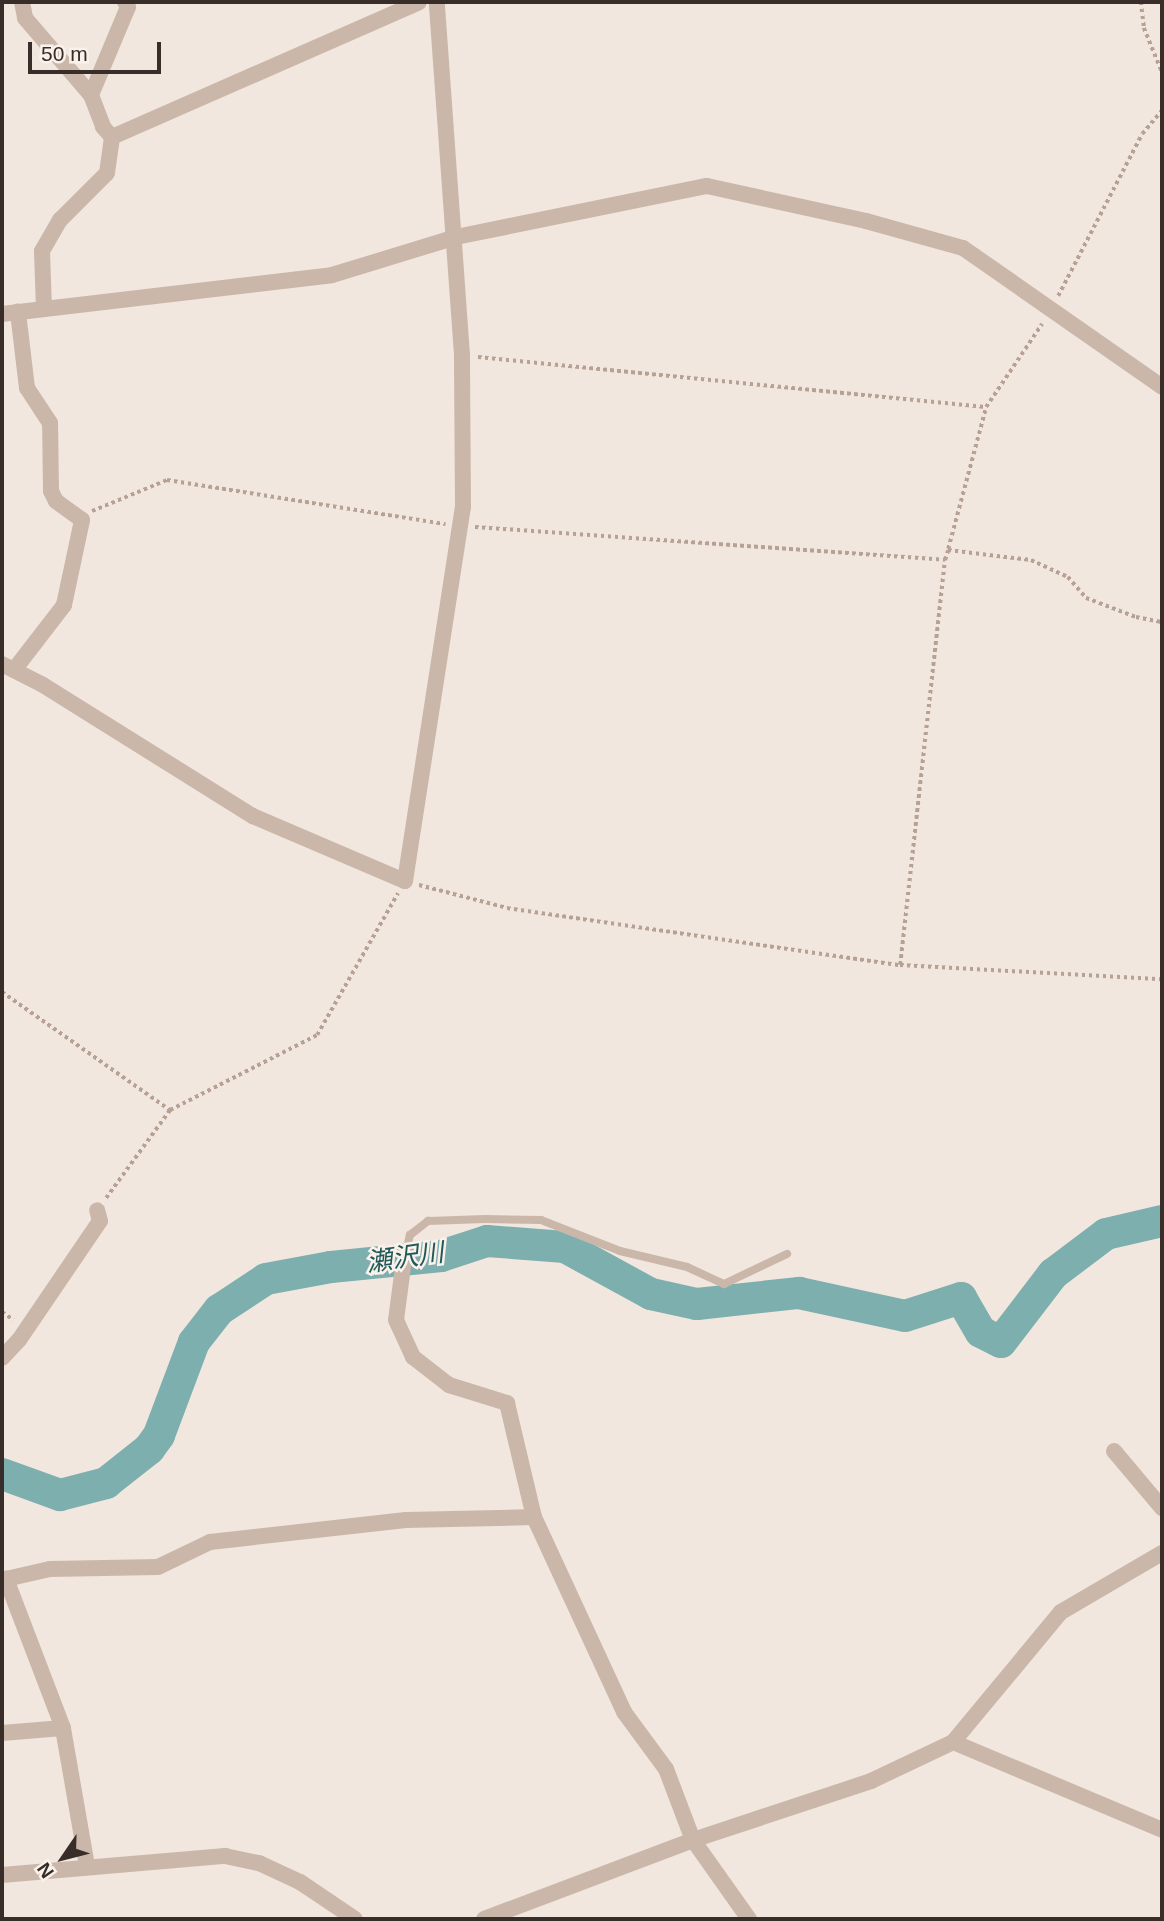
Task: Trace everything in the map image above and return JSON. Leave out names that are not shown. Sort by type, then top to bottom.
[{"type":"street","points":[[22,2],[24,18],[91,95],[103,127],[113,137]]},
{"type":"street","points":[[91,95],[128,7],[125,2]]},
{"type":"street","points":[[113,137],[419,2]]},
{"type":"street","points":[[437,2],[456,237],[462,355],[463,507],[405,881],[253,816],[43,685],[8,667],[64,605],[82,520],[56,501],[51,491],[50,423],[27,388],[10,313],[332,275],[456,237],[707,187],[866,221],[963,248],[1050,312],[1162,387]]},
{"type":"street","points":[[44,309],[42,251],[60,220],[107,173],[113,137]]},
{"type":"street","points":[[2,1358],[19,1340],[100,1221],[97,1210]]},
{"type":"street","points":[[403,1267],[396,1320],[413,1357],[449,1385],[507,1403],[534,1517],[624,1712],[666,1769],[692,1840],[749,1919]]},
{"type":"street","points":[[1114,1451],[1162,1508]]},
{"type":"street","points":[[87,1866],[64,1728],[4,1578],[50,1569],[158,1567],[211,1542],[406,1520],[534,1517]]},
{"type":"street","points":[[484,1919],[692,1840],[871,1781],[953,1742],[1061,1612],[1162,1553]]},
{"type":"street","points":[[2,1733],[64,1728]]},
{"type":"street","points":[[953,1742],[1161,1825]]},
{"type":"street","points":[[2,1875],[225,1856],[259,1863],[300,1882],[355,1919]]},
{"type":"lane","points":[[403,1267],[410,1235],[428,1222],[485,1219],[541,1220],[620,1251],[687,1267],[724,1283],[787,1254]]},
{"type":"path","points":[[1141,2],[1144,28],[1162,72]]},
{"type":"path","points":[[900,965],[945,560],[986,407],[1050,312],[1142,134],[1162,110]]},
{"type":"path","points":[[462,355],[986,407]]},
{"type":"path","points":[[82,520],[87,513],[167,480],[459,526],[945,560]]},
{"type":"path","points":[[948,550],[1031,560],[1068,577],[1086,598],[1136,617],[1162,622]]},
{"type":"path","points":[[97,1210],[170,1110],[317,1035],[405,881],[508,908],[900,965],[1162,979]]},
{"type":"path","points":[[2,992],[170,1110]]},
{"type":"path","points":[[2,1312],[15,1321],[24,1310]]},
{"type":"waterway","name":"瀬沢川","points":[[2,1474],[60,1495],[106,1483],[149,1449],[159,1435],[194,1342],[219,1310],[266,1279],[331,1267],[441,1256],[487,1241],[565,1247],[651,1294],[697,1304],[799,1293],[905,1316],[961,1298],[981,1332],[1001,1342],[1053,1274],[1106,1234],[1162,1221]]}]
